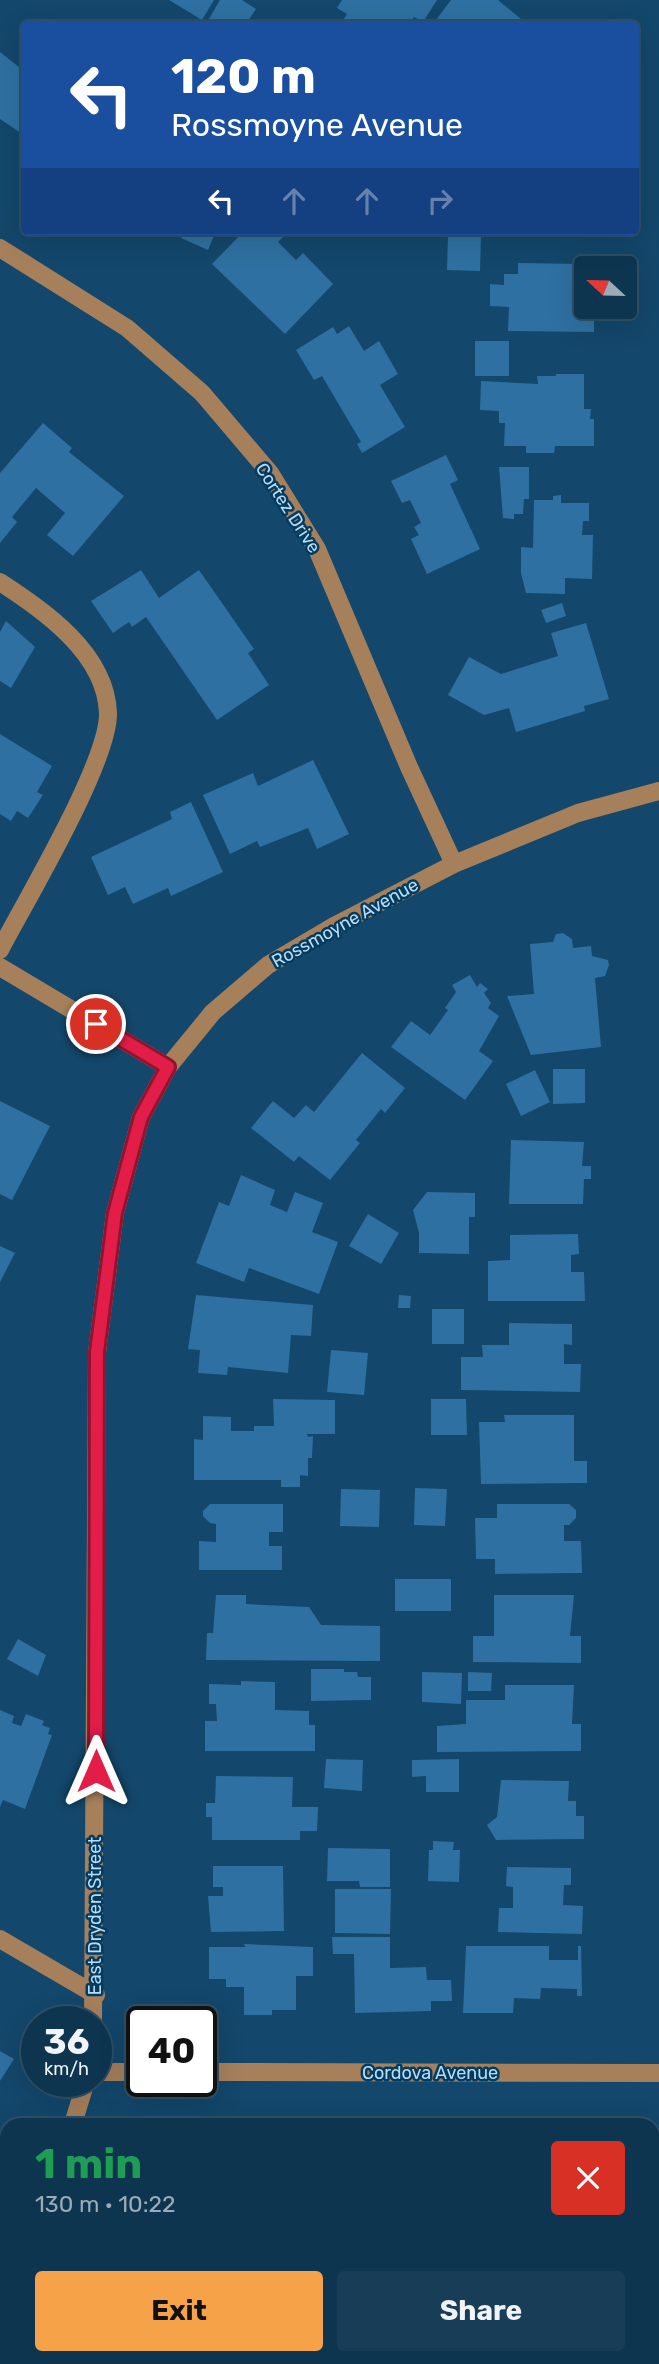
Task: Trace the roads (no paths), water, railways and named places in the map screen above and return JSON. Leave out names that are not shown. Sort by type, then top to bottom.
[{"type":"street","name":"Cortez Drive","points":[[0,248],[127,328],[202,393],[270,473],[317,550],[409,766],[454,863]]},
{"type":"street","points":[[0,582],[40,608],[77,643],[97,674],[108,713],[101,751],[0,950]]},
{"type":"street","name":"Rossmoyne Avenue","points":[[168,1067],[213,1012],[268,965],[334,926],[454,863],[578,813],[659,791]]},
{"type":"street","points":[[0,967],[168,1067]]},
{"type":"street","name":"East Dryden Street","points":[[95,2006],[97,1352],[115,1213],[141,1117],[168,1067]]},
{"type":"street","points":[[0,1939],[96,1995]]},
{"type":"street","name":"Cordova Avenue","points":[[217,2073],[659,2074]]},
{"type":"street","points":[[75,2118],[81,2097]]}]
